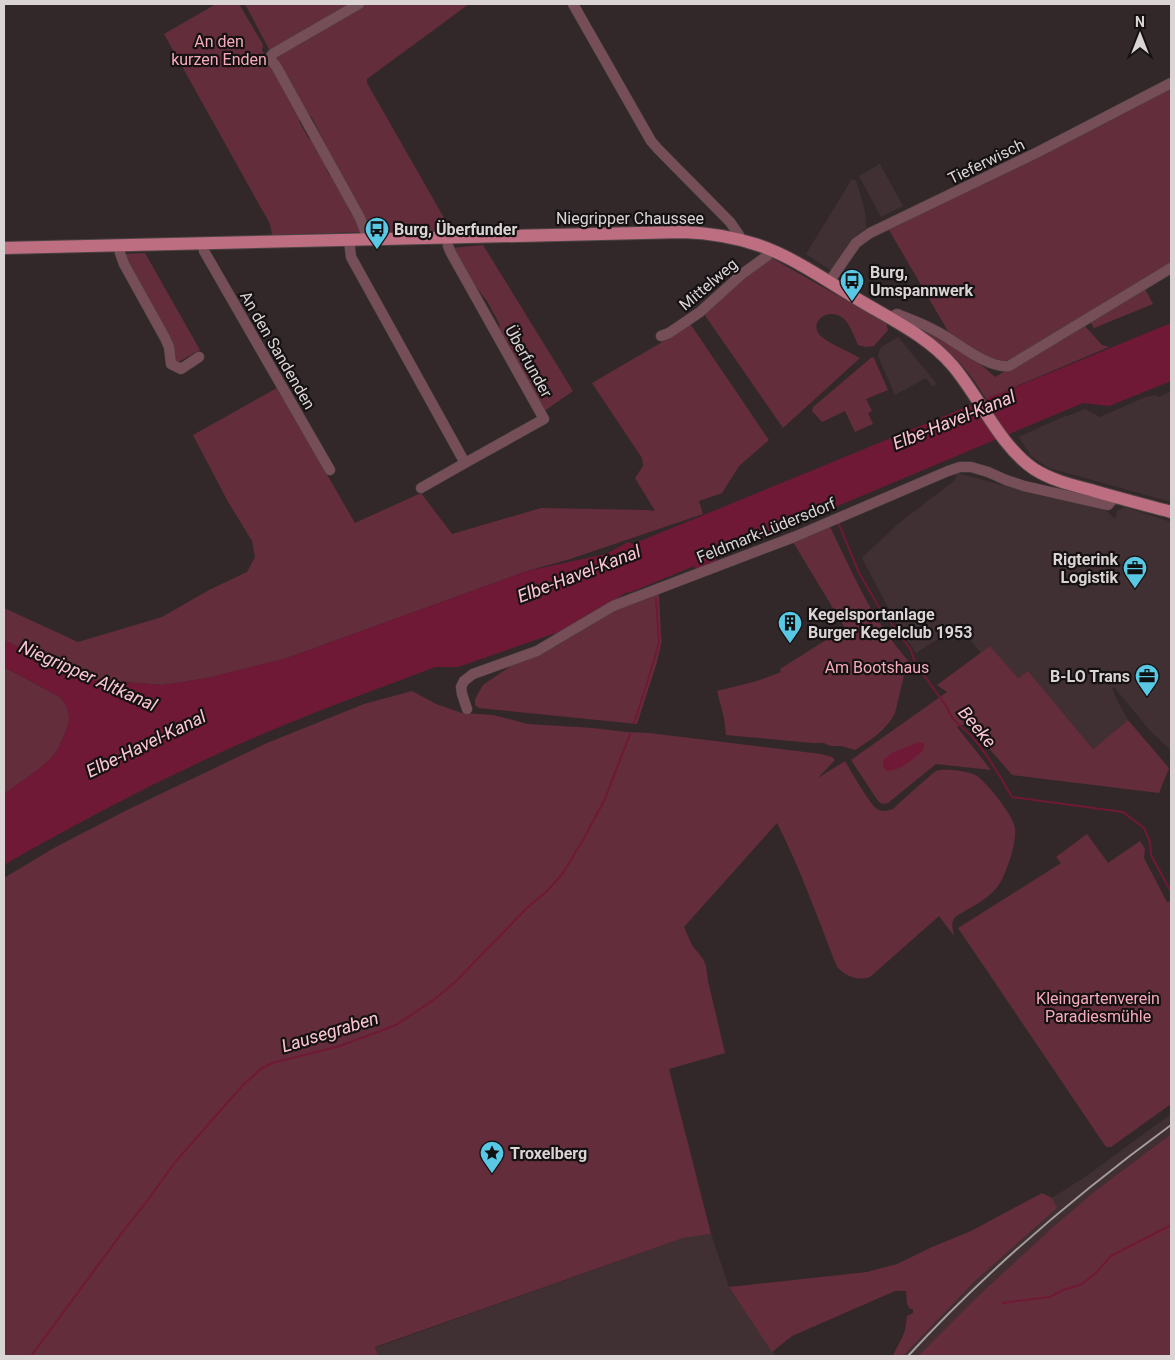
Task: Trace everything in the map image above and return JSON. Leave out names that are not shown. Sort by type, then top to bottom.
[{"type":"main road","name":"Niegripper Chaussee","points":[[4,248],[683,232],[706,233],[740,239],[770,250],[829,282],[913,332],[936,348],[954,366],[1006,442],[1020,458],[1036,470],[1058,481],[1171,512]]},
{"type":"street","points":[[359,4],[274,53],[271,56],[271,60],[360,218],[366,231],[366,240]]},
{"type":"street","points":[[573,4],[651,141],[730,222],[740,239]]},
{"type":"street","name":"Tieferwisch","points":[[829,282],[856,243],[870,233],[1020,161],[1171,83]]},
{"type":"street","name":"Überfunder","points":[[421,488],[544,419],[451,252],[447,237]]},
{"type":"street","points":[[349,240],[351,257],[465,463]]},
{"type":"street","name":"An den Sandenden","points":[[203,244],[204,251],[330,470]]},
{"type":"street","points":[[120,246],[120,253],[124,264],[165,338],[171,364],[181,369],[199,357]]},
{"type":"street","name":"Mittelweg","points":[[661,336],[668,334],[700,312],[742,274],[766,256],[770,250]]},
{"type":"street","points":[[889,318],[897,314],[922,323],[985,362],[1008,366],[1171,268]]},
{"type":"street","name":"Feldmark-Lüdersdorf","points":[[467,709],[461,687],[464,681],[474,674],[537,651],[613,606],[778,544],[948,471],[971,467],[1024,486],[1108,505],[1115,497]]},
{"type":"shaded area","points":[[880,164],[903,206],[881,217],[859,176]]},
{"type":"shaded area","points":[[852,179],[856,181],[862,200],[866,228],[855,237],[832,271],[806,254]]},
{"type":"shaded area","points":[[898,337],[937,384],[932,386],[926,378],[895,395],[878,356],[880,348]]},
{"type":"shaded area","points":[[1171,391],[1171,502],[1049,468],[1031,456],[1019,437],[1085,409],[1100,417],[1143,398],[1155,395],[1159,397]]},
{"type":"shaded area","points":[[957,473],[1051,498],[1052,495],[1101,506],[1115,519],[1117,511],[1125,507],[1171,522],[1171,750],[1152,733],[1114,687],[1112,688],[1117,700],[1128,720],[1093,749],[1028,671],[1018,678],[990,646],[981,653],[959,626],[916,653],[900,630],[862,558],[898,524],[955,480]]},
{"type":"shaded area","points":[[1171,1114],[1171,1134],[1095,1191],[1053,1227],[979,1295],[918,1356],[903,1356],[974,1282],[1057,1208],[1052,1198],[1085,1177]]},
{"type":"shaded area","points":[[711,1234],[729,1287],[776,1356],[378,1356],[375,1348],[683,1238]]},
{"type":"green space","name":"An den kurzen Enden","points":[[216,4],[239,4],[262,43],[262,50],[300,119],[299,121],[309,139],[313,137],[317,150],[327,165],[326,168],[329,175],[334,176],[351,214],[356,214],[363,232],[272,235],[270,224],[164,34]]},
{"type":"green space","name":"An den kurzen Enden","points":[[245,4],[354,4],[271,53]]},
{"type":"green space","name":"An den kurzen Enden","points":[[362,4],[469,4],[367,79],[367,83],[447,223],[454,228],[467,230],[370,234],[311,116],[307,118],[274,57]]},
{"type":"green space","points":[[1171,88],[1171,265],[1010,360],[1004,361],[988,357],[949,333],[889,230]]},
{"type":"green space","points":[[483,245],[573,391],[543,412],[511,354],[509,344],[500,332],[499,323],[487,301],[469,278],[452,248]]},
{"type":"green space","points":[[145,253],[200,350],[175,364],[124,254]]},
{"type":"green space","points":[[770,257],[886,323],[888,330],[874,346],[866,347],[858,345],[850,327],[843,318],[831,314],[821,318],[817,322],[816,327],[822,337],[860,358],[783,428],[704,314],[732,285]]},
{"type":"green space","points":[[1144,287],[1153,304],[1094,328],[1089,320]]},
{"type":"green space","points":[[905,320],[968,353],[995,377],[1084,325],[1102,345],[1109,347],[986,399],[960,363],[941,344]]},
{"type":"green space","points":[[689,322],[769,440],[739,466],[722,493],[699,501],[703,514],[570,559],[527,571],[287,658],[207,678],[163,685],[82,679],[4,640],[4,608],[78,642],[162,617],[209,590],[247,572],[255,557],[252,541],[227,500],[193,435],[277,388],[355,523],[421,493],[452,534],[541,508],[655,511],[635,478],[643,466],[642,458],[592,383],[664,341]]},
{"type":"green space","points":[[872,357],[888,390],[866,399],[872,411],[868,413],[873,424],[855,432],[845,411],[822,422],[812,411],[813,407]]},
{"type":"green space","name":"Am Bootshaus","points":[[830,527],[871,608],[887,634],[909,662],[892,719],[883,730],[855,750],[841,746],[830,746],[824,743],[726,735],[717,691],[757,681],[781,672],[780,669],[845,628],[793,542]]},
{"type":"green space","points":[[654,595],[659,595],[662,640],[637,724],[479,708],[475,705],[475,699],[483,685],[515,663],[555,647],[609,613]]},
{"type":"green space","points":[[990,646],[1018,678],[1028,671],[1093,749],[1128,720],[1169,768],[1159,793],[1012,775],[967,723],[957,727],[991,770],[936,764],[888,803],[882,804],[878,801],[851,760],[947,692],[937,685]]},
{"type":"green space","points":[[4,667],[60,697],[64,701],[69,718],[63,737],[54,755],[4,794]]},
{"type":"green space","points":[[412,691],[436,704],[462,713],[493,715],[528,724],[649,733],[821,754],[832,757],[835,760],[818,778],[845,761],[869,800],[877,809],[883,811],[893,809],[936,771],[963,771],[977,776],[999,800],[1010,816],[1015,828],[1011,856],[1003,878],[995,889],[985,899],[954,918],[952,924],[954,936],[939,916],[870,977],[861,979],[852,977],[837,967],[802,877],[777,823],[684,927],[692,945],[706,966],[725,1053],[669,1069],[711,1234],[683,1238],[375,1347],[378,1356],[4,1356],[4,878],[54,848],[127,810],[267,743],[364,704]]},
{"type":"green space","name":"Kleingartenverein Paradiesmühle","points":[[1087,834],[1108,863],[1140,841],[1145,849],[1144,858],[1146,862],[1167,902],[1171,901],[1171,1104],[1111,1147],[1106,1147],[958,928],[1061,863],[1056,857]]},
{"type":"green space","points":[[1171,1134],[1171,1356],[918,1356],[979,1295],[1053,1227],[1095,1191]]},
{"type":"green space","points":[[1042,1193],[1052,1198],[1057,1208],[974,1282],[903,1356],[893,1356],[904,1333],[907,1316],[913,1313],[913,1309],[910,1309],[907,1304],[906,1291],[895,1291],[792,1336],[772,1352],[729,1287],[867,1272],[897,1264],[971,1231]]},
{"type":"water","name":"Elbe-Havel-Kanal","points":[[1171,323],[1171,381],[1109,406],[1083,403],[716,557],[717,562],[696,570],[694,566],[629,593],[627,592],[573,627],[458,667],[435,667],[252,738],[144,789],[4,865],[4,794],[54,755],[63,737],[69,718],[64,701],[60,697],[4,667],[4,640],[82,679],[163,685],[207,678],[287,658],[527,571],[606,554],[628,542],[633,544]]},
{"type":"water","points":[[919,742],[924,743],[923,750],[907,764],[898,769],[887,771],[883,767],[883,760],[892,753]]},
{"type":"waterway","name":"Beeke","points":[[838,522],[859,573],[879,607],[911,650],[915,663],[947,707],[952,717],[979,746],[1012,797],[1123,812],[1144,828],[1150,842],[1151,855],[1171,892]]},
{"type":"waterway","name":"Lausegraben","points":[[634,723],[659,643],[656,599]]},
{"type":"waterway","name":"Lausegraben","points":[[31,1356],[176,1161],[244,1084],[261,1069],[272,1063],[340,1046],[396,1025],[435,999],[456,981],[527,908],[548,890],[563,873],[605,799],[630,734]]},
{"type":"waterway","points":[[1003,1303],[1050,1297],[1063,1290],[1080,1285],[1095,1274],[1111,1256],[1171,1225]]},
{"type":"railway","points":[[908,1356],[969,1293],[1034,1234],[1101,1178],[1171,1125]]},
{"type":"place","name":"Burg, Überfunder","points":[[377,250]]},
{"type":"place","name":"Burg, Umspannwerk","points":[[852,302]]},
{"type":"place","name":"Rigterink Logistik","points":[[1135,589]]},
{"type":"place","name":"Kegelsportanlage Burger Kegelclub 1953","points":[[790,644]]},
{"type":"place","name":"B-LO Trans","points":[[1147,697]]},
{"type":"place","name":"Troxelberg","points":[[492,1174]]},
{"type":"water label","name":"Niegripper Altkanal","points":[[88,676]]}]
